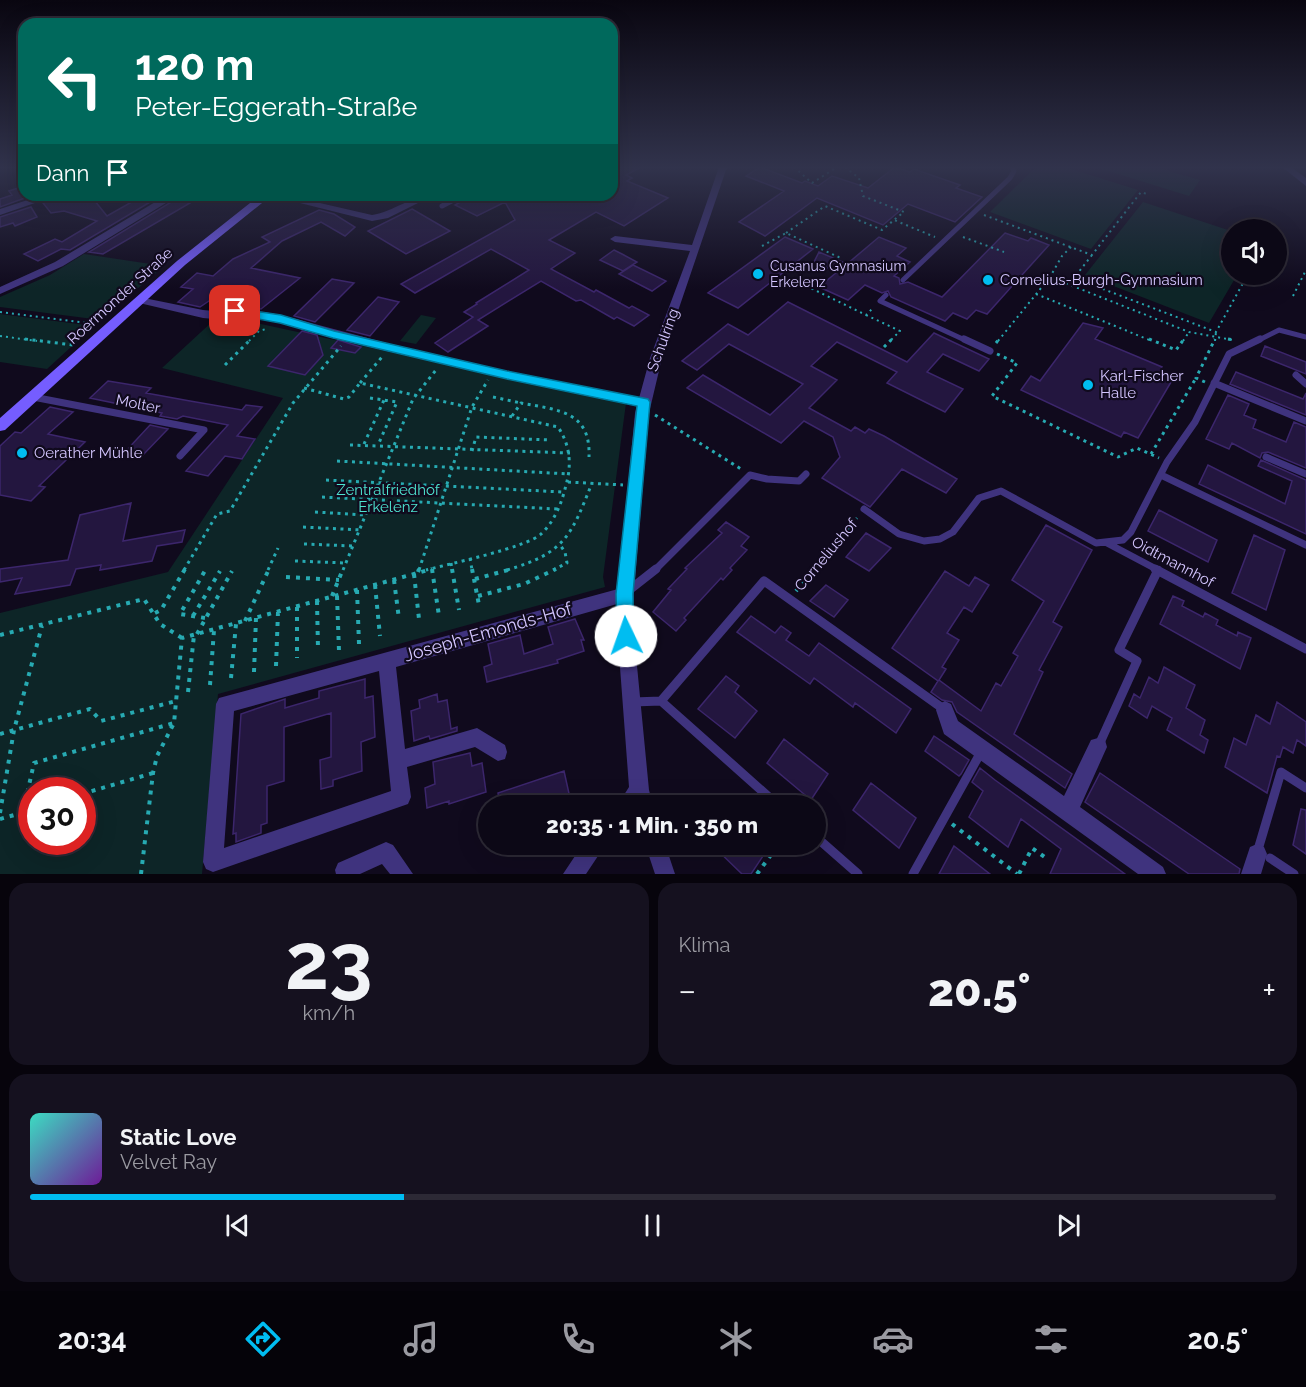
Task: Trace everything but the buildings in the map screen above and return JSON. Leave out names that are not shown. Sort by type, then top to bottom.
[{"type":"main road","name":"Roermonder Straße","points":[[0,426],[139,300],[250,208]]},
{"type":"street","points":[[0,291],[59,264],[153,208]]},
{"type":"street","points":[[328,208],[372,218],[385,216],[402,208]]},
{"type":"street","name":"Schulring","points":[[636,795],[624,594],[643,408],[657,352],[709,208]]},
{"type":"street","points":[[615,239],[695,249]]},
{"type":"street","points":[[139,300],[203,314],[235,311],[281,319],[386,352]]},
{"type":"street","name":"Joseph-Emonds-Hof","points":[[387,661],[401,796],[213,862],[225,704],[624,594]]},
{"type":"street","name":"Corneliushof","points":[[945,710],[951,727],[1156,874]]},
{"type":"street","points":[[398,761],[477,737],[498,752]]},
{"type":"street","points":[[1068,810],[1098,747]]},
{"type":"street","points":[[345,870],[386,852],[403,874]]},
{"type":"street","points":[[573,874],[588,855]]},
{"type":"street","points":[[659,855],[665,874]]},
{"type":"lane","points":[[903,280],[978,208]]},
{"type":"lane","points":[[886,295],[880,301],[990,351]]},
{"type":"lane","name":"Oidtmannhof","points":[[1107,543],[1123,540],[1131,532],[1167,462],[1195,422],[1229,354],[1279,330],[1306,337]]},
{"type":"lane","points":[[386,352],[507,375],[643,408]]},
{"type":"lane","points":[[1296,375],[1306,384]]},
{"type":"lane","points":[[1213,384],[1306,421]]},
{"type":"lane","name":"Molter","points":[[33,397],[204,430],[180,456]]},
{"type":"lane","points":[[1266,457],[1306,474]]},
{"type":"lane","points":[[624,594],[651,574],[750,475],[767,479],[799,481],[806,474]]},
{"type":"lane","points":[[1161,475],[1306,545]]},
{"type":"lane","name":"Corneliushof","points":[[864,509],[899,534],[924,541],[940,539],[954,532],[979,498],[1000,491],[1096,543],[1107,543]]},
{"type":"lane","name":"Oidtmannhof","points":[[1107,543],[1306,649]]},
{"type":"lane","points":[[1098,747],[1137,661],[1119,650],[1158,570]]},
{"type":"lane","name":"Corneliushof","points":[[661,701],[764,581],[945,710]]},
{"type":"lane","points":[[632,703],[661,701],[767,795]]},
{"type":"lane","points":[[913,874],[983,750]]},
{"type":"lane","points":[[1294,874],[1259,862],[1281,772],[1306,788]]},
{"type":"lane","points":[[826,846],[858,874]]},
{"type":"path","points":[[762,246],[786,234],[823,208]]},
{"type":"path","points":[[829,208],[882,230],[904,212],[893,208]]},
{"type":"path","points":[[1129,208],[1074,278],[1216,332]]},
{"type":"path","points":[[974,211],[1092,255]]},
{"type":"path","points":[[894,220],[944,240]]},
{"type":"path","points":[[952,232],[1004,252]]},
{"type":"path","points":[[786,234],[843,259]]},
{"type":"path","points":[[1071,247],[1062,256],[1050,277],[990,351],[1017,363],[992,396],[1118,457],[1137,448],[1151,454],[1196,378],[1216,338],[1216,332],[1242,285]]},
{"type":"path","points":[[1293,296],[1306,270]]},
{"type":"path","points":[[1050,277],[1189,332],[1216,338]]},
{"type":"path","points":[[790,278],[900,331],[885,347]]},
{"type":"path","points":[[1036,294],[1176,350],[1189,332]]},
{"type":"path","points":[[866,315],[880,301]]},
{"type":"path","points":[[0,312],[112,326]]},
{"type":"path","points":[[225,365],[259,331],[269,328]]},
{"type":"path","points":[[0,336],[89,347]]},
{"type":"path","points":[[155,613],[161,610],[217,514],[230,511],[293,403],[343,344],[332,342]]},
{"type":"path","points":[[304,388],[344,399],[349,397],[386,352]]},
{"type":"path","points":[[331,597],[361,530],[413,399],[436,370]]},
{"type":"path","points":[[1196,378],[1213,384]]},
{"type":"path","points":[[419,618],[416,573],[472,407],[489,379]]},
{"type":"path","points":[[0,635],[144,599],[160,624],[182,638],[470,558],[539,536],[549,525],[568,482],[569,474],[570,453],[566,435],[558,427],[360,383]]},
{"type":"path","points":[[493,397],[561,411],[580,421],[589,432],[590,457]]},
{"type":"path","points":[[370,398],[398,402],[378,446]]},
{"type":"path","points":[[364,444],[384,400]]},
{"type":"path","points":[[512,416],[521,403]]},
{"type":"path","points":[[643,408],[750,475]]},
{"type":"path","points":[[472,451],[476,437],[550,440]]},
{"type":"path","points":[[350,445],[570,453]]},
{"type":"path","points":[[338,461],[569,474]]},
{"type":"path","points":[[326,480],[563,492]]},
{"type":"path","points":[[568,482],[634,485]]},
{"type":"path","points":[[475,579],[531,561],[560,545],[573,531],[592,483]]},
{"type":"path","points":[[322,497],[557,509]]},
{"type":"path","name":"Corneliushof","points":[[789,599],[864,509]]},
{"type":"path","points":[[315,512],[366,515]]},
{"type":"path","points":[[303,527],[361,530]]},
{"type":"path","points":[[304,544],[353,546]]},
{"type":"path","points":[[478,596],[524,584],[567,563],[565,552],[560,545]]},
{"type":"path","points":[[245,621],[278,548]]},
{"type":"path","points":[[470,558],[479,605]]},
{"type":"path","points":[[295,561],[346,563]]},
{"type":"path","points":[[451,563],[459,610]]},
{"type":"path","points":[[206,569],[180,614],[206,618]]},
{"type":"path","points":[[432,569],[439,616]]},
{"type":"path","points":[[193,616],[220,571]]},
{"type":"path","points":[[188,692],[195,635],[232,571]]},
{"type":"path","points":[[286,577],[339,580]]},
{"type":"path","points":[[394,580],[399,619]]},
{"type":"path","points":[[375,585],[380,636]]},
{"type":"path","points":[[357,590],[359,644]]},
{"type":"path","points":[[337,596],[339,651]]},
{"type":"path","points":[[317,601],[318,649]]},
{"type":"path","points":[[297,607],[297,658]]},
{"type":"path","points":[[276,666],[278,612]]},
{"type":"path","points":[[254,672],[256,618]]},
{"type":"path","points":[[231,678],[236,624]]},
{"type":"path","points":[[0,813],[14,730],[42,626]]},
{"type":"path","points":[[210,685],[214,630]]},
{"type":"path","points":[[141,874],[153,773],[157,756],[174,723],[182,638]]},
{"type":"path","points":[[0,734],[90,709],[101,721],[176,701]]},
{"type":"path","points":[[31,777],[34,763],[174,723]]},
{"type":"path","points":[[96,790],[153,773]]},
{"type":"path","points":[[0,819],[18,814]]},
{"type":"path","points":[[945,818],[1018,874],[1032,848],[1046,858]]},
{"type":"path","points":[[757,874],[771,855]]},
{"type":"green space","points":[[994,208],[1124,208],[1091,249],[990,212]]},
{"type":"green space","points":[[1138,208],[1161,208],[1221,228],[1221,285],[1231,285],[1209,323],[1085,275]]},
{"type":"green space","points":[[84,254],[164,266],[101,320],[0,307],[0,297],[50,275]]},
{"type":"green space","points":[[0,314],[94,326],[47,369],[0,362]]},
{"type":"green space","points":[[421,315],[436,318],[416,344],[400,341]]},
{"type":"green space","name":"Zentralfriedhof Erkelenz","points":[[228,317],[626,403],[603,577],[605,587],[218,694],[202,874],[0,874],[0,613],[168,572],[283,398],[162,368],[214,320]]},
{"type":"place","name":"Cusanus Gymnasium Erkelenz","points":[[758,274]]},
{"type":"place","name":"Cornelius-Burgh-Gymnasium","points":[[988,280]]},
{"type":"place","name":"Karl-Fischer Halle","points":[[1088,385]]},
{"type":"place","name":"Oerather Mühle","points":[[22,453]]},
{"type":"route","points":[[235,311],[281,319],[333,334],[507,375],[644,402],[624,594],[626,636]]}]
